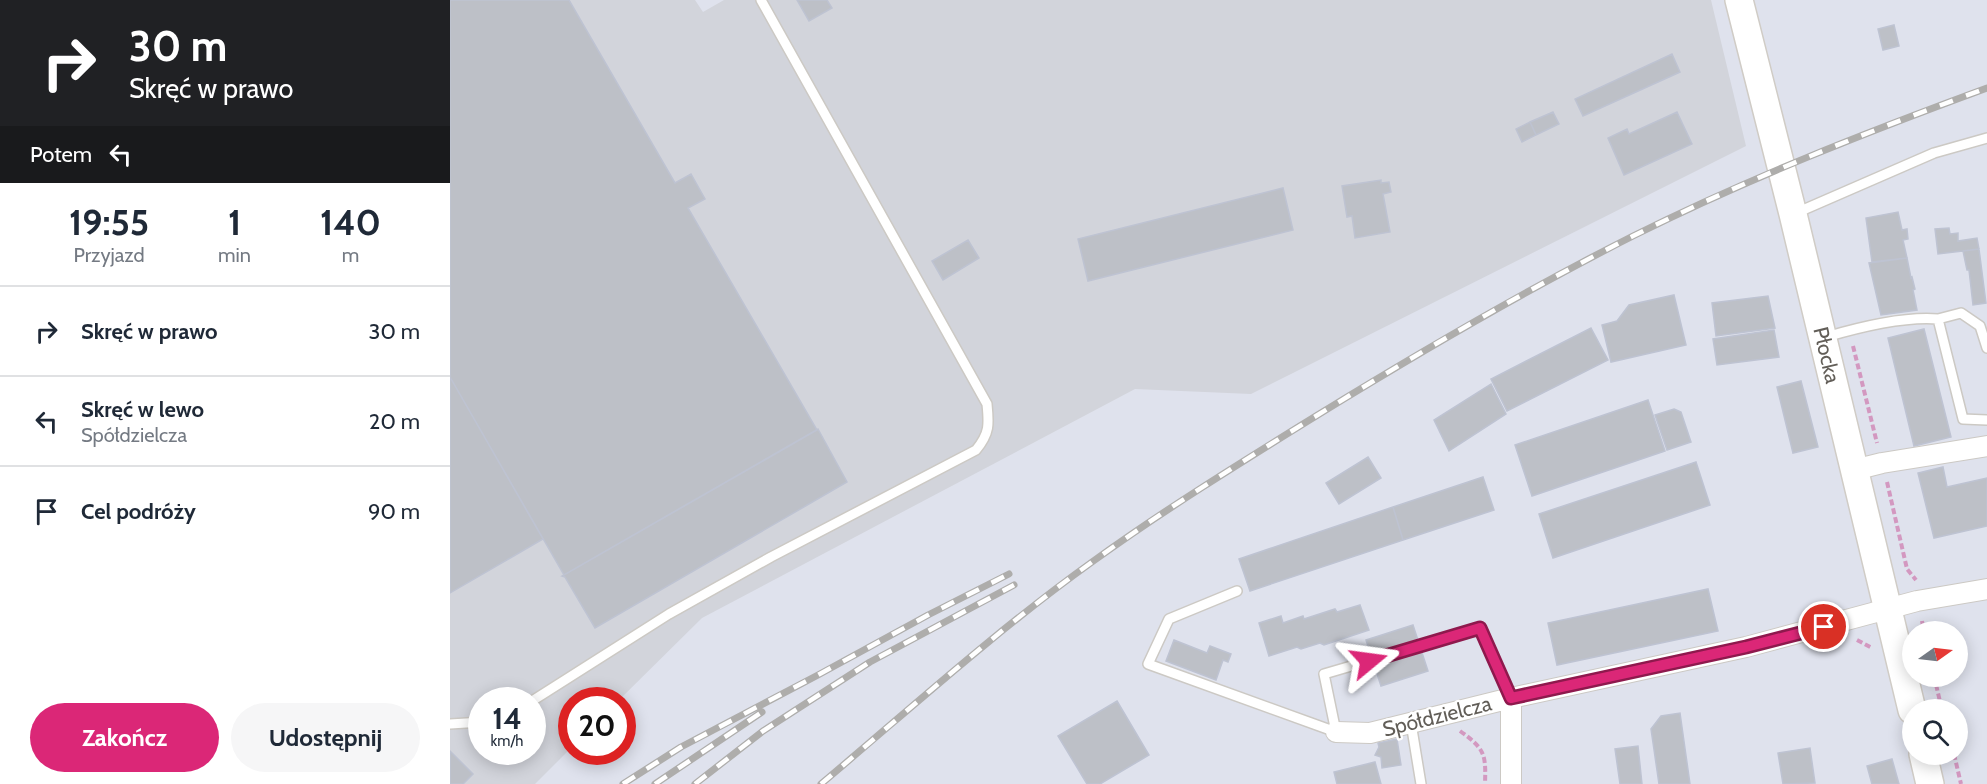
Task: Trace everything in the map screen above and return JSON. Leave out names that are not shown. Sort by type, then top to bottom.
[{"type":"street","name":"Płocka","points":[[1739,0],[1909,699]]},
{"type":"street","points":[[1854,470],[1882,463],[1987,446]]},
{"type":"street","name":"Spółdzielcza","points":[[1336,732],[1370,733],[1412,729],[1511,698],[1746,647],[1917,601],[1987,589]]},
{"type":"street","points":[[1511,698],[1511,784]]},
{"type":"street","points":[[1926,765],[1930,784]]},
{"type":"lane","points":[[546,692],[669,614],[771,557],[976,450],[986,438],[989,423],[987,404],[761,0]]},
{"type":"lane","points":[[1793,214],[1812,208],[1934,153],[1987,138]]},
{"type":"lane","points":[[1823,338],[1919,318],[1938,319],[1961,314],[1980,326],[1987,348]]},
{"type":"lane","points":[[1938,319],[1963,419],[1987,420]]},
{"type":"lane","points":[[1237,591],[1169,619],[1148,664],[1336,732]]},
{"type":"lane","points":[[1336,732],[1324,674],[1480,628],[1511,698]]},
{"type":"lane","points":[[450,724],[468,723]]},
{"type":"lane","points":[[1412,729],[1421,784]]},
{"type":"path","points":[[1412,729],[1449,728],[1460,731],[1478,744],[1486,760],[1485,784]]},
{"type":"path","points":[[1957,765],[1961,784]]},
{"type":"shaded area","points":[[450,0],[695,0],[703,12],[724,0],[1711,0],[1746,146],[1251,394],[1135,389],[702,618],[632,687],[558,687],[558,761],[535,784],[450,784]]},
{"type":"building","points":[[450,0],[569,0],[675,183],[691,174],[705,199],[688,208],[817,430],[564,575],[450,377]]},
{"type":"building","points":[[797,0],[827,0],[832,8],[809,21]]},
{"type":"building","points":[[1894,25],[1899,46],[1883,50],[1878,29]]},
{"type":"building","points":[[1672,54],[1680,72],[1583,116],[1575,99]]},
{"type":"building","points":[[1553,112],[1559,124],[1536,135],[1530,122]]},
{"type":"building","points":[[1677,112],[1692,144],[1624,175],[1608,138],[1627,129],[1629,134]]},
{"type":"building","points":[[1530,122],[1536,135],[1522,142],[1516,129]]},
{"type":"building","points":[[1381,180],[1381,183],[1389,182],[1391,192],[1383,194],[1390,232],[1355,238],[1352,216],[1347,217],[1342,186]]},
{"type":"building","points":[[1283,188],[1293,230],[1088,281],[1078,239]]},
{"type":"building","points":[[1898,212],[1902,230],[1907,229],[1908,239],[1903,240],[1907,258],[1872,262],[1866,218]]},
{"type":"building","points":[[1949,228],[1950,234],[1958,233],[1958,241],[1977,238],[1979,249],[1938,254],[1935,229]]},
{"type":"building","points":[[968,240],[979,258],[943,280],[932,261]]},
{"type":"building","points":[[1979,249],[1986,303],[1973,305],[1969,270],[1967,270],[1963,251]]},
{"type":"building","points":[[1907,258],[1915,289],[1913,290],[1917,310],[1881,315],[1869,263]]},
{"type":"building","points":[[1674,295],[1686,345],[1611,362],[1602,325],[1617,321],[1629,305]]},
{"type":"building","points":[[1768,296],[1775,328],[1716,336],[1712,303]]},
{"type":"building","points":[[1591,328],[1608,360],[1507,411],[1491,379]]},
{"type":"building","points":[[1924,329],[1951,437],[1914,446],[1888,338]]},
{"type":"building","points":[[1774,330],[1779,357],[1717,365],[1713,339]]},
{"type":"building","points":[[450,377],[543,539],[450,593]]},
{"type":"building","points":[[1801,381],[1818,447],[1793,453],[1777,387]]},
{"type":"building","points":[[1491,384],[1506,414],[1449,451],[1434,420]]},
{"type":"building","points":[[1648,400],[1665,451],[1532,496],[1515,445]]},
{"type":"building","points":[[1674,409],[1681,412],[1691,442],[1667,450],[1655,415]]},
{"type":"building","points":[[818,429],[847,482],[595,628],[565,577],[562,576]]},
{"type":"building","points":[[1368,457],[1381,478],[1339,504],[1326,483]]},
{"type":"building","points":[[1696,462],[1710,505],[1553,558],[1539,514]]},
{"type":"building","points":[[1943,467],[1947,487],[1987,478],[1987,526],[1934,538],[1918,473]]},
{"type":"building","points":[[1483,477],[1494,510],[1403,540],[1393,507]]},
{"type":"building","points":[[1393,507],[1403,540],[1250,591],[1239,559]]},
{"type":"building","points":[[1708,589],[1718,631],[1557,665],[1548,623]]},
{"type":"building","points":[[1360,605],[1369,630],[1324,645],[1320,643],[1301,649],[1297,647],[1269,656],[1259,623],[1281,616],[1283,623],[1303,616],[1304,619],[1335,609],[1337,612]]},
{"type":"building","points":[[1413,625],[1428,671],[1381,686],[1366,640]]},
{"type":"building","points":[[1174,640],[1207,653],[1210,646],[1231,654],[1228,662],[1223,660],[1216,680],[1166,661]]},
{"type":"building","points":[[1117,701],[1149,755],[1100,784],[1087,784],[1058,736]]},
{"type":"building","points":[[1680,713],[1690,784],[1659,784],[1651,729],[1661,716]]},
{"type":"building","points":[[1397,739],[1401,765],[1382,768],[1381,757],[1375,755],[1379,747],[1378,743]]},
{"type":"building","points":[[1638,746],[1642,784],[1620,784],[1615,749]]},
{"type":"building","points":[[1810,748],[1815,783],[1783,784],[1778,753]]},
{"type":"building","points":[[450,751],[473,774],[463,784],[450,784]]},
{"type":"building","points":[[1892,759],[1899,784],[1872,784],[1867,766]]},
{"type":"building","points":[[1375,762],[1381,784],[1337,784],[1334,772]]},
{"type":"railway","points":[[821,784],[988,642],[1092,562],[1202,487],[1394,369],[1552,278],[1676,215],[1808,157],[1987,88]]},
{"type":"railway","points":[[623,784],[681,747],[1009,574]]},
{"type":"railway","points":[[695,784],[763,731],[870,662],[1014,585]]},
{"type":"railway","points":[[655,784],[762,712]]},
{"type":"route","points":[[1369,661],[1480,628],[1511,698],[1746,647],[1824,627]]}]
